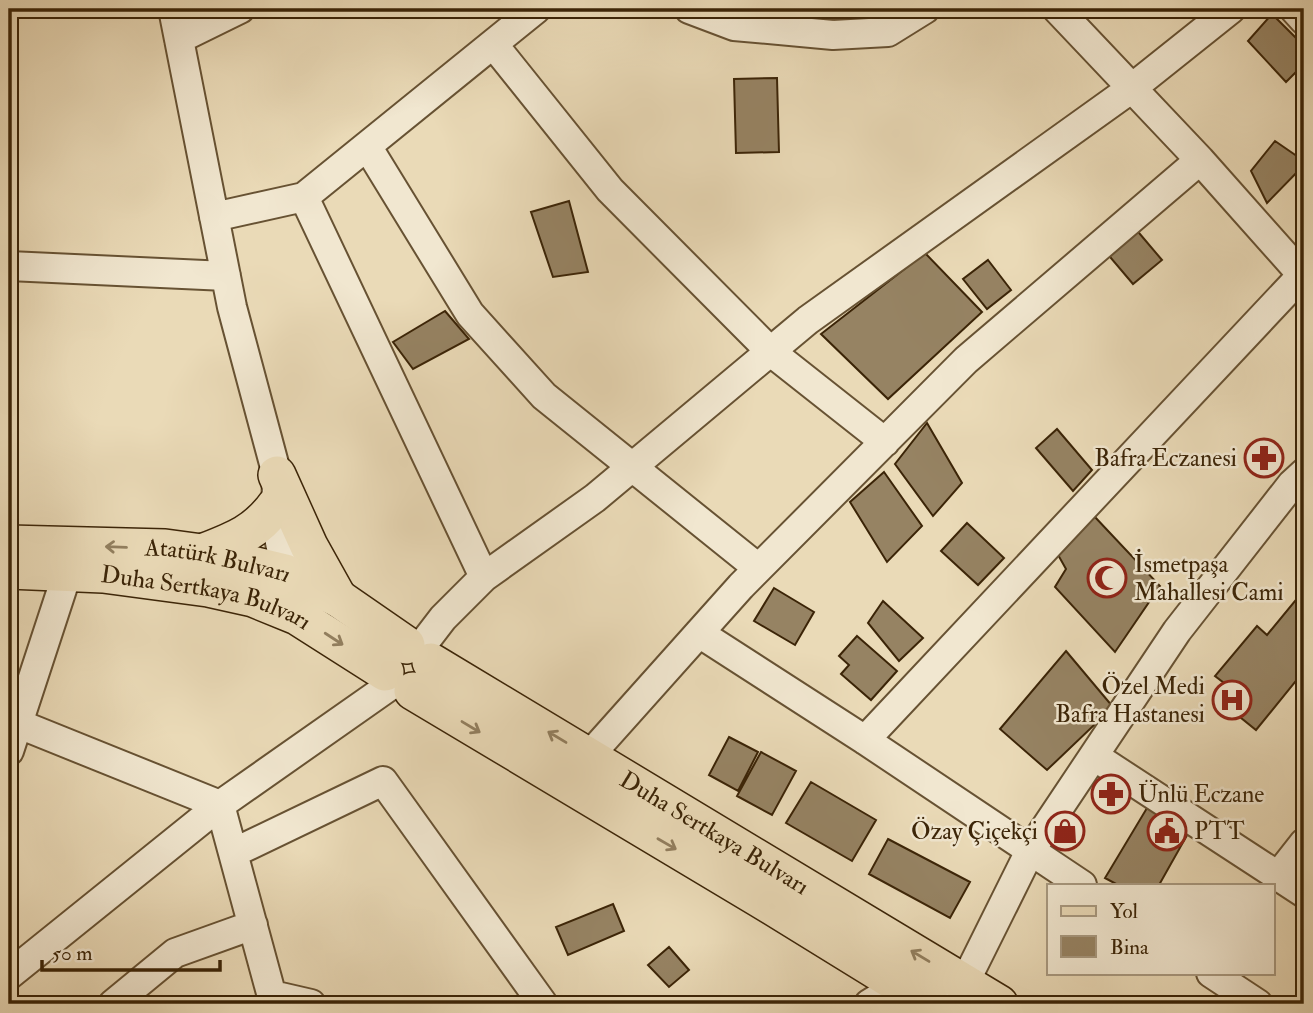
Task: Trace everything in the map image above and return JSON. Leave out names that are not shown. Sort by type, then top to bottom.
[{"type":"main road","points":[[202,553],[259,526],[276,490]]},
{"type":"main road","points":[[276,490],[338,598]]},
{"type":"main road","name":"Atatürk Bulvarı","points":[[9,544],[165,548],[202,553],[285,573],[338,598],[408,667]]},
{"type":"main road","name":"Duha Sertkaya Bulvarı","points":[[9,570],[68,571],[208,588],[253,598],[296,616],[408,667],[589,756],[959,993],[999,1004]]},
{"type":"main road","name":"Duha Sertkaya Bulvarı","points":[[408,667],[760,898],[931,1004]]},
{"type":"street","points":[[173,9],[232,307],[276,490],[279,542],[296,616]]},
{"type":"street","points":[[179,39],[240,9]]},
{"type":"street","points":[[689,9],[734,26],[833,35],[888,32],[925,9]]},
{"type":"street","points":[[865,740],[1304,275],[1057,9]]},
{"type":"street","points":[[9,975],[220,805],[408,667],[443,618],[484,577],[595,498],[808,320],[1132,88],[1231,9]]},
{"type":"street","points":[[1294,9],[1304,20]]},
{"type":"street","points":[[214,217],[304,197],[493,44],[526,11]]},
{"type":"street","points":[[493,44],[610,190],[771,352],[885,442]]},
{"type":"street","points":[[367,146],[471,314],[544,396],[758,568]]},
{"type":"street","points":[[589,756],[758,568],[966,360],[1200,160]]},
{"type":"street","points":[[304,197],[484,577]]},
{"type":"street","points":[[9,266],[226,276]]},
{"type":"street","points":[[959,993],[1030,851],[1177,631],[1292,484],[1304,473]]},
{"type":"street","points":[[9,751],[68,571]]},
{"type":"street","points":[[699,633],[1080,884]]},
{"type":"street","points":[[19,724],[220,805]]},
{"type":"street","points":[[1094,756],[1304,894]]},
{"type":"street","points":[[233,853],[383,781],[543,1004]]},
{"type":"street","points":[[220,805],[273,1000],[312,1004]]},
{"type":"street","points":[[1278,876],[1304,843]]},
{"type":"street","points":[[113,1004],[175,953],[253,925]]},
{"type":"street","points":[[1213,974],[1258,1004]]},
{"type":"street","points":[[869,1004],[900,985]]},
{"type":"building","points":[[1272,14],[1304,46],[1304,64],[1286,82],[1248,41]]},
{"type":"building","points":[[777,78],[779,152],[736,153],[734,79]]},
{"type":"building","points":[[1275,141],[1304,161],[1304,165],[1267,203],[1251,171]]},
{"type":"building","points":[[569,201],[588,272],[553,277],[531,212]]},
{"type":"building","points":[[1134,227],[1162,260],[1133,284],[1105,251]]},
{"type":"building","points":[[925,253],[982,312],[888,399],[821,334]]},
{"type":"building","points":[[988,260],[1011,290],[987,309],[963,279]]},
{"type":"building","points":[[445,311],[469,339],[413,369],[393,342]]},
{"type":"building","points":[[927,423],[962,483],[933,516],[895,464]]},
{"type":"building","points":[[1057,429],[1092,470],[1073,491],[1036,448]]},
{"type":"building","points":[[884,472],[922,526],[887,562],[850,502]]},
{"type":"building","name":"İsmetpaşa Mahallesi Cami","points":[[1094,516],[1160,586],[1115,652],[1055,587],[1066,569],[1057,553]]},
{"type":"building","points":[[967,523],[1004,558],[978,585],[941,551]]},
{"type":"building","points":[[774,588],[814,612],[795,645],[754,621]]},
{"type":"building","points":[[1304,590],[1304,671],[1256,730],[1214,696],[1224,683],[1215,676],[1257,626],[1267,635]]},
{"type":"building","points":[[883,601],[923,638],[899,661],[868,623]]},
{"type":"building","points":[[857,636],[897,671],[871,700],[841,674],[849,665],[839,656]]},
{"type":"building","points":[[1066,651],[1113,707],[1047,770],[1000,729]]},
{"type":"building","points":[[729,737],[758,752],[738,791],[709,775]]},
{"type":"building","points":[[761,752],[796,771],[772,815],[737,796]]},
{"type":"building","points":[[811,782],[876,820],[852,861],[786,823]]},
{"type":"building","points":[[1147,808],[1190,830],[1160,884],[1116,884],[1105,878]]},
{"type":"building","points":[[888,839],[970,882],[950,918],[869,874]]},
{"type":"building","points":[[613,904],[624,931],[568,955],[556,927]]},
{"type":"building","points":[[669,947],[689,970],[669,987],[648,965]]},
{"type":"place","name":"Bafra Eczanesi","points":[[1264,458]]},
{"type":"place","name":"İsmetpaşa Mahallesi Cami","points":[[1107,578]]},
{"type":"place","name":"Özel Medi Bafra Hastanesi","points":[[1232,700]]},
{"type":"place","name":"Ünlü Eczane","points":[[1111,794]]},
{"type":"place","name":"Özay Çiçekçi","points":[[1065,831]]},
{"type":"place","name":"PTT","points":[[1167,831]]}]
